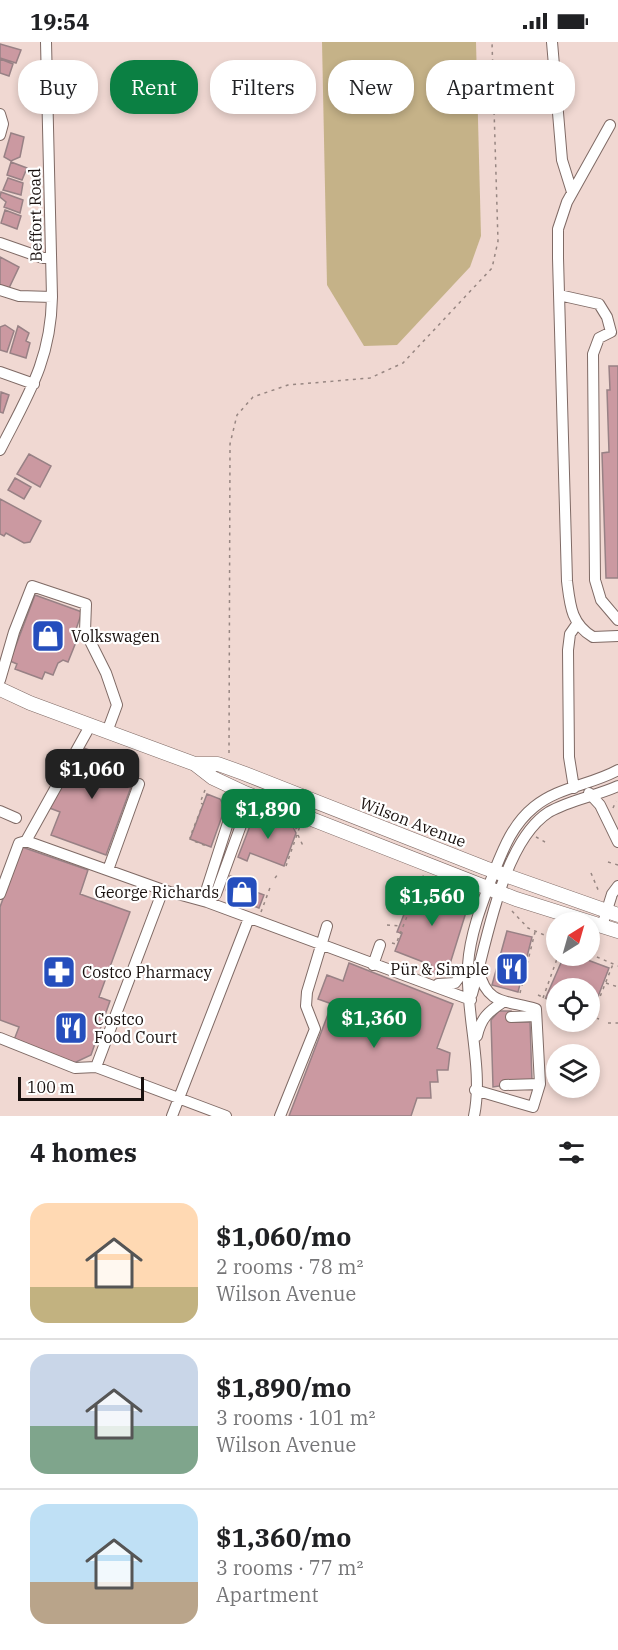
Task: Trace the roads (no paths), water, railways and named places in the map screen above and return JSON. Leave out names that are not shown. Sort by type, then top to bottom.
[{"type":"main road","name":"Wilson Avenue","points":[[0,689],[30,703],[195,764],[213,778],[245,794],[495,890],[618,932]]},
{"type":"main road","name":"Wilson Avenue","points":[[0,696],[30,703]]},
{"type":"main road","name":"Wilson Avenue","points":[[195,764],[218,764],[501,873],[613,913]]},
{"type":"main road","points":[[245,794],[251,776]]},
{"type":"street","name":"Beffort Road","points":[[0,450],[34,384],[47,350],[52,297],[46,42]]},
{"type":"street","points":[[552,42],[562,160],[572,192]]},
{"type":"street","points":[[0,114],[3,124],[0,135]]},
{"type":"street","points":[[610,125],[572,192],[558,229],[567,581],[571,609],[577,624],[593,637],[618,636]]},
{"type":"street","points":[[0,243],[43,258],[51,258]]},
{"type":"street","points":[[0,290],[18,296],[52,297]]},
{"type":"street","points":[[560,295],[599,304],[615,333],[599,338],[593,354],[593,505],[595,579],[601,600],[618,620]]},
{"type":"street","points":[[0,372],[34,384]]},
{"type":"street","points":[[0,680],[14,632],[32,586],[86,604],[85,631],[106,673],[117,705],[107,732]]},
{"type":"street","points":[[577,624],[570,634],[568,650],[569,757],[579,786],[592,796],[618,842]]},
{"type":"street","points":[[26,841],[90,726]]},
{"type":"street","points":[[474,1116],[474,1048],[468,967],[470,945],[495,890],[510,833],[524,816],[547,798],[618,770]]},
{"type":"street","points":[[108,870],[139,784]]},
{"type":"street","points":[[501,873],[533,825],[552,810],[618,786]]},
{"type":"street","points":[[207,902],[207,888],[235,801],[245,794]]},
{"type":"street","points":[[0,812],[16,818]]},
{"type":"street","points":[[0,894],[19,843],[26,841],[163,890],[255,916],[372,965],[471,1000]]},
{"type":"street","points":[[602,926],[613,913],[611,897],[618,886]]},
{"type":"street","points":[[96,1067],[163,890]]},
{"type":"street","points":[[471,1000],[495,890]]},
{"type":"street","points":[[172,1116],[255,916]]},
{"type":"street","points":[[280,1116],[315,1029],[306,1006],[320,944],[327,926]]},
{"type":"street","points":[[372,965],[380,945]]},
{"type":"street","points":[[420,981],[446,986],[461,978],[468,967]]},
{"type":"street","points":[[475,1090],[533,1107],[540,1084],[536,1010],[503,1002],[488,994],[479,970]]},
{"type":"street","points":[[474,1048],[480,1022],[487,1013],[503,1002]]},
{"type":"street","points":[[511,1017],[536,1016]]},
{"type":"street","points":[[0,1038],[75,1068],[96,1067],[226,1116]]},
{"type":"street","points":[[505,1085],[540,1084]]},
{"type":"place","name":"Volkswagen","points":[[48,636]]},
{"type":"place","name":"George Richards","points":[[242,892]]},
{"type":"place","name":"Pür & Simple","points":[[512,969]]},
{"type":"place","name":"Costco Pharmacy","points":[[59,972]]},
{"type":"place","name":"Costco Food Court","points":[[71,1028]]}]
